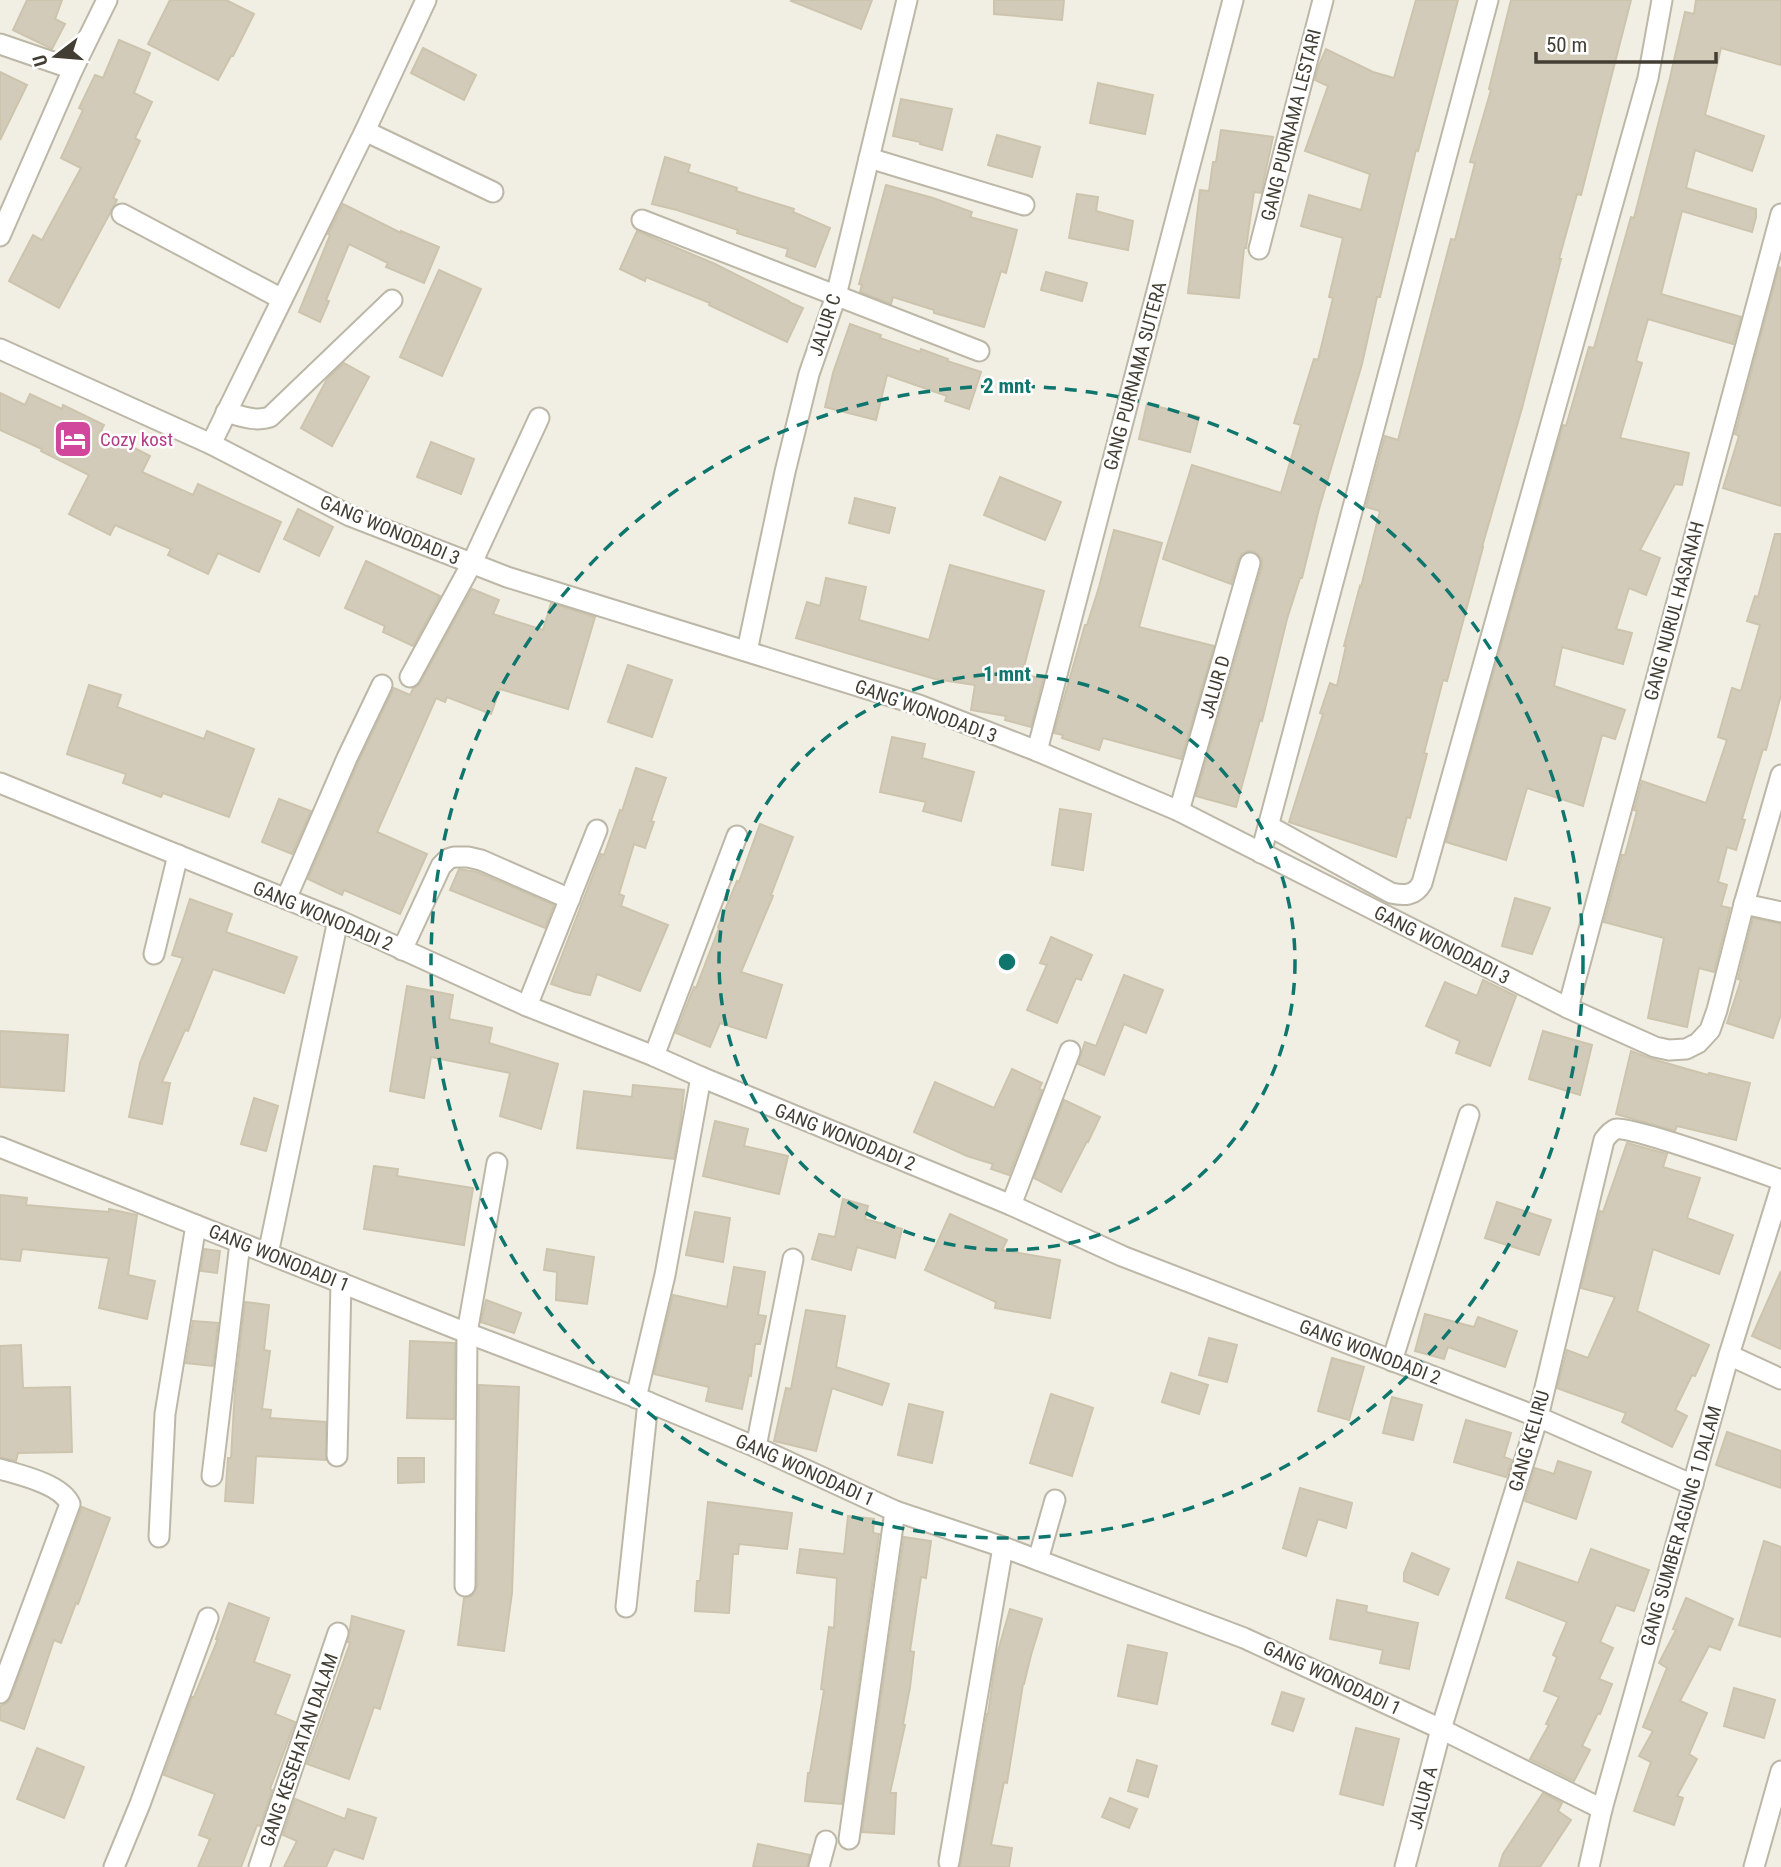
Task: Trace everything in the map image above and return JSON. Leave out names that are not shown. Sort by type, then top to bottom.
[{"type":"street","points":[[0,236],[73,69],[107,0]]},
{"type":"street","points":[[211,443],[365,131],[426,0]]},
{"type":"street","name":"JALUR C","points":[[747,650],[809,374],[836,296],[907,0]]},
{"type":"street","name":"GANG PURNAMA SUTERA","points":[[1037,751],[1233,0]]},
{"type":"street","name":"GANG PURNAMA LESTARI","points":[[1259,249],[1323,0]]},
{"type":"street","points":[[1261,853],[1488,0]]},
{"type":"street","points":[[1269,826],[1391,893],[1410,894],[1416,892],[1422,883],[1648,78],[1662,0]]},
{"type":"street","points":[[0,44],[73,69]]},
{"type":"street","points":[[365,131],[492,192]]},
{"type":"street","points":[[869,158],[1024,205]]},
{"type":"street","name":"GANG NURUL HASANAH","points":[[1568,1008],[1781,214]]},
{"type":"street","points":[[122,215],[282,299]]},
{"type":"street","points":[[642,220],[979,351]]},
{"type":"street","points":[[226,412],[259,420],[277,413],[392,300]]},
{"type":"street","name":"GANG WONODADI 3","points":[[0,349],[211,443],[349,516],[471,565],[919,705],[1037,751],[1179,811],[1568,1008],[1655,1047],[1680,1050],[1692,1047],[1710,1030],[1781,775]]},
{"type":"street","points":[[410,677],[471,565],[539,418]]},
{"type":"street","name":"JALUR D","points":[[1179,811],[1250,563]]},
{"type":"street","points":[[286,899],[382,685]]},
{"type":"street","name":"GANG WONODADI 2","points":[[0,783],[338,920],[527,1006],[1011,1205],[1122,1256],[1538,1418],[1693,1485]]},
{"type":"street","points":[[527,1006],[597,830]]},
{"type":"street","points":[[654,1056],[737,836]]},
{"type":"street","points":[[154,954],[178,855]]},
{"type":"street","points":[[402,950],[441,866],[454,857],[481,860],[570,898]]},
{"type":"street","points":[[1744,904],[1781,912]]},
{"type":"street","points":[[268,1254],[338,920]]},
{"type":"street","points":[[1011,1205],[1070,1051]]},
{"type":"street","points":[[626,1607],[642,1400],[701,1077]]},
{"type":"street","points":[[1392,1361],[1469,1115]]},
{"type":"street","name":"GANG KELIRU","points":[[1441,1729],[1538,1418],[1601,1149],[1608,1136],[1620,1128],[1781,1180]]},
{"type":"street","name":"GANG WONODADI 1","points":[[0,1147],[642,1400],[756,1447],[895,1511],[1003,1547],[1244,1638],[1441,1729],[1602,1809]]},
{"type":"street","points":[[465,1586],[467,1333],[497,1163]]},
{"type":"street","name":"GANG SUMBER AGUNG 1 DALAM","points":[[1589,1867],[1602,1809],[1693,1485],[1781,1187]]},
{"type":"street","points":[[159,1537],[165,1414],[196,1225]]},
{"type":"street","points":[[212,1476],[240,1242]]},
{"type":"street","points":[[756,1447],[793,1259]]},
{"type":"street","points":[[337,1456],[341,1282]]},
{"type":"street","points":[[1730,1355],[1781,1378]]},
{"type":"street","points":[[0,1469],[48,1485],[67,1497],[70,1504],[0,1693]]},
{"type":"street","points":[[1038,1560],[1055,1500]]},
{"type":"street","points":[[849,1839],[895,1511]]},
{"type":"street","points":[[949,1862],[1003,1547]]},
{"type":"street","points":[[114,1867],[208,1618]]},
{"type":"street","name":"GANG KESEHATAN DALAM","points":[[259,1867],[338,1633]]},
{"type":"street","name":"JALUR A","points":[[1405,1867],[1441,1729]]},
{"type":"street","points":[[1754,1867],[1781,1771]]},
{"type":"street","points":[[819,1867],[826,1842]]},
{"type":"building","points":[[27,0],[62,0],[55,19],[65,24],[52,49],[13,30]]},
{"type":"building","points":[[170,0],[226,0],[254,14],[218,80],[148,44]]},
{"type":"building","points":[[792,0],[872,0],[861,29]]},
{"type":"building","points":[[994,0],[1064,0],[1062,20],[994,14]]},
{"type":"building","points":[[1416,0],[1458,0],[1418,151],[1416,150],[1380,297],[1377,297],[1362,364],[1319,509],[1302,578],[1287,619],[1262,721],[1260,720],[1236,807],[1196,796],[1262,559],[1254,551],[1242,554],[1231,584],[1163,559],[1192,465],[1281,493],[1301,425],[1294,423],[1314,359],[1318,360],[1333,298],[1329,297],[1343,238],[1301,226],[1309,195],[1361,210],[1370,174],[1305,151],[1328,86],[1315,80],[1319,65],[1326,49],[1373,72],[1394,78]]},
{"type":"building","points":[[1511,0],[1631,0],[1581,195],[1577,194],[1522,408],[1447,681],[1443,680],[1410,818],[1407,817],[1396,857],[1289,822],[1330,683],[1337,686],[1344,646],[1380,511],[1366,507],[1385,436],[1398,440],[1451,239],[1455,240],[1475,163],[1470,162],[1491,90],[1489,89]]},
{"type":"building","points":[[1696,0],[1781,0],[1781,65],[1721,48],[1705,115],[1764,136],[1752,171],[1695,150],[1686,188],[1756,209],[1752,232],[1682,211],[1661,294],[1741,317],[1733,344],[1648,319],[1636,361],[1642,363],[1620,438],[1689,453],[1682,485],[1675,484],[1640,550],[1660,558],[1646,595],[1629,588],[1616,629],[1632,633],[1623,664],[1562,647],[1554,686],[1625,710],[1615,739],[1602,735],[1583,806],[1527,788],[1506,860],[1446,842],[1563,425],[1566,426],[1589,347],[1594,348],[1631,217],[1634,218],[1685,12],[1694,14]]},
{"type":"building","points":[[119,40],[150,53],[134,93],[152,102],[135,138],[140,141],[113,198],[117,200],[59,308],[9,281],[33,235],[42,240],[81,168],[61,158],[83,110],[79,108],[95,75],[103,78]]},
{"type":"building","points":[[423,48],[476,75],[464,100],[411,73]]},
{"type":"building","points":[[0,72],[27,85],[0,140]]},
{"type":"building","points":[[1098,83],[1153,95],[1145,134],[1090,123]]},
{"type":"building","points":[[901,99],[952,109],[942,150],[893,136]]},
{"type":"building","points":[[1221,130],[1273,137],[1261,193],[1254,192],[1239,298],[1188,293],[1200,190],[1209,191]]},
{"type":"building","points":[[997,135],[1040,147],[1032,177],[988,165]]},
{"type":"building","points":[[665,157],[690,165],[688,172],[737,188],[736,191],[794,209],[793,212],[830,228],[815,267],[786,256],[788,249],[737,233],[738,230],[652,204]]},
{"type":"building","points":[[886,185],[972,212],[970,217],[1017,230],[1006,273],[1001,271],[984,327],[934,313],[934,310],[893,297],[891,304],[860,292],[862,285],[859,284]]},
{"type":"building","points":[[1077,194],[1098,197],[1096,211],[1133,221],[1128,250],[1069,238]]},
{"type":"building","points":[[343,204],[401,233],[439,247],[424,283],[386,267],[388,263],[349,244],[320,322],[299,312],[330,235],[328,234]]},
{"type":"building","points":[[637,231],[715,264],[803,308],[787,342],[709,305],[710,303],[646,277],[645,281],[620,269]]},
{"type":"building","points":[[1779,267],[1781,506],[1723,488],[1739,436],[1735,434]]},
{"type":"building","points":[[439,270],[481,289],[442,376],[400,357]]},
{"type":"building","points":[[1046,272],[1087,283],[1082,301],[1041,290]]},
{"type":"building","points":[[850,324],[881,335],[880,338],[920,352],[921,349],[981,372],[969,409],[945,401],[947,396],[887,375],[876,420],[825,407],[833,373]]},
{"type":"building","points":[[344,363],[369,377],[332,446],[301,428],[327,379]]},
{"type":"building","points":[[0,393],[25,405],[30,394],[62,409],[63,405],[104,425],[101,431],[150,456],[142,472],[193,495],[198,484],[281,522],[259,572],[218,553],[208,574],[168,555],[171,549],[115,525],[110,535],[69,514],[89,475],[0,430]]},
{"type":"building","points":[[1147,404],[1199,417],[1190,452],[1139,439]]},
{"type":"building","points":[[431,442],[474,459],[461,494],[417,477]]},
{"type":"building","points":[[1000,477],[1061,502],[1045,540],[984,515]]},
{"type":"building","points":[[855,498],[895,508],[889,533],[849,523]]},
{"type":"building","points":[[298,509],[333,527],[319,556],[284,539]]},
{"type":"building","points":[[1114,530],[1162,543],[1139,627],[1214,646],[1181,759],[1103,738],[1099,750],[1054,733]]},
{"type":"building","points":[[1775,534],[1781,534],[1781,695],[1766,750],[1763,749],[1742,819],[1745,820],[1736,850],[1727,847],[1718,882],[1727,885],[1721,906],[1730,908],[1714,972],[1699,968],[1687,1027],[1648,1018],[1664,938],[1604,922],[1637,811],[1634,810],[1642,781],[1706,803],[1727,740],[1718,737],[1732,688],[1741,691],[1760,625],[1747,621],[1755,596],[1758,597]]},
{"type":"building","points":[[366,561],[440,596],[413,646],[383,632],[385,626],[345,608]]},
{"type":"building","points":[[950,565],[1044,591],[1022,674],[1043,679],[1031,727],[1005,720],[1006,716],[971,710],[975,685],[935,679],[796,638],[807,602],[820,606],[826,578],[866,587],[859,620],[929,640]]},
{"type":"building","points":[[472,589],[499,600],[493,614],[543,630],[551,603],[595,617],[568,709],[500,689],[491,714],[447,697],[445,702],[436,698],[377,832],[427,854],[400,914],[344,890],[342,895],[308,879],[394,688],[410,695],[420,683]]},
{"type":"building","points":[[628,665],[672,680],[652,737],[608,722]]},
{"type":"building","points":[[89,685],[121,695],[117,707],[204,739],[207,731],[254,749],[229,817],[163,793],[161,797],[123,783],[126,774],[67,754]]},
{"type":"building","points":[[892,737],[925,744],[922,758],[974,772],[961,821],[923,811],[926,802],[880,792]]},
{"type":"building","points":[[636,768],[666,778],[645,848],[634,844],[619,894],[624,896],[621,906],[668,925],[640,991],[597,974],[590,995],[575,992],[551,984],[601,854],[604,855],[620,810],[622,811]]},
{"type":"building","points":[[279,799],[311,811],[292,854],[262,842]]},
{"type":"building","points":[[1060,809],[1091,814],[1083,870],[1052,865]]},
{"type":"building","points":[[760,824],[793,837],[771,895],[773,896],[741,972],[782,985],[766,1038],[720,1023],[710,1047],[676,1033],[737,881],[739,882]]},
{"type":"building","points":[[459,869],[477,872],[554,905],[545,928],[450,890]]},
{"type":"building","points":[[1515,898],[1550,908],[1532,954],[1502,946]]},
{"type":"building","points":[[190,899],[232,914],[226,932],[297,957],[284,993],[213,969],[188,1031],[185,1030],[162,1082],[170,1083],[162,1124],[129,1117],[140,1063],[183,958],[172,955]]},
{"type":"building","points":[[1753,918],[1781,924],[1781,1014],[1773,1038],[1727,1023],[1741,980],[1738,979]]},
{"type":"building","points":[[1051,937],[1092,955],[1081,980],[1076,978],[1057,1023],[1027,1010],[1047,965],[1040,963]]},
{"type":"building","points":[[1124,975],[1163,990],[1146,1033],[1124,1024],[1104,1075],[1078,1064],[1085,1042],[1096,1046]]},
{"type":"building","points":[[1483,980],[1516,996],[1490,1066],[1456,1053],[1460,1041],[1426,1026],[1445,982],[1477,996]]},
{"type":"building","points":[[407,986],[453,995],[449,1019],[492,1028],[489,1043],[558,1064],[541,1129],[500,1116],[510,1073],[431,1057],[424,1098],[390,1091]]},
{"type":"building","points":[[0,1031],[68,1035],[64,1091],[0,1087]]},
{"type":"building","points":[[1543,1031],[1592,1045],[1580,1095],[1529,1079]]},
{"type":"building","points":[[1631,1051],[1708,1075],[1709,1073],[1750,1083],[1736,1140],[1677,1126],[1675,1131],[1616,1114]]},
{"type":"building","points":[[1012,1069],[1042,1083],[1039,1089],[1042,1090],[1009,1175],[991,1169],[993,1164],[967,1156],[914,1132],[935,1082],[994,1108]]},
{"type":"building","points":[[633,1085],[684,1090],[674,1159],[577,1148],[584,1091],[632,1097]]},
{"type":"building","points":[[254,1098],[278,1106],[266,1151],[241,1144]]},
{"type":"building","points":[[1064,1100],[1100,1117],[1061,1192],[1034,1178]]},
{"type":"building","points":[[715,1121],[748,1129],[744,1146],[788,1156],[779,1194],[703,1176]]},
{"type":"building","points":[[1627,1143],[1667,1154],[1663,1167],[1700,1178],[1687,1218],[1733,1235],[1719,1274],[1653,1249],[1637,1311],[1709,1345],[1675,1410],[1687,1416],[1672,1447],[1622,1422],[1626,1413],[1557,1388],[1567,1350],[1588,1358],[1615,1297],[1581,1288],[1600,1211],[1603,1212]]},
{"type":"building","points":[[374,1166],[398,1169],[397,1176],[473,1188],[464,1245],[364,1229]]},
{"type":"building","points":[[0,1195],[27,1198],[26,1205],[109,1212],[109,1209],[137,1215],[128,1275],[155,1281],[147,1319],[99,1308],[109,1258],[22,1249],[20,1261],[0,1259]]},
{"type":"building","points":[[843,1199],[868,1206],[865,1219],[902,1229],[895,1258],[857,1247],[851,1270],[812,1259],[819,1234],[835,1237]]},
{"type":"building","points":[[1497,1202],[1551,1220],[1539,1255],[1485,1238]]},
{"type":"building","points":[[695,1212],[730,1218],[723,1262],[686,1255]]},
{"type":"building","points":[[950,1214],[1007,1240],[1002,1250],[1060,1260],[1050,1318],[995,1308],[996,1302],[925,1270]]},
{"type":"building","points":[[204,1249],[220,1251],[217,1273],[201,1271]]},
{"type":"building","points":[[547,1249],[594,1257],[587,1304],[556,1300],[557,1272],[544,1270]]},
{"type":"building","points":[[734,1267],[765,1272],[758,1315],[766,1316],[760,1344],[755,1344],[751,1376],[749,1375],[742,1409],[706,1401],[709,1387],[654,1374],[673,1295],[727,1307]]},
{"type":"building","points":[[1781,1271],[1781,1349],[1752,1336]]},
{"type":"building","points":[[486,1300],[521,1313],[514,1333],[481,1322]]},
{"type":"building","points":[[245,1302],[269,1305],[264,1350],[270,1351],[262,1409],[271,1410],[270,1418],[326,1422],[326,1460],[256,1456],[253,1503],[225,1501]]},
{"type":"building","points":[[806,1310],[845,1316],[836,1367],[889,1384],[882,1405],[832,1388],[816,1451],[774,1441],[786,1388],[791,1389]]},
{"type":"building","points":[[1425,1314],[1474,1327],[1478,1317],[1517,1331],[1505,1367],[1448,1347],[1444,1359],[1415,1351]]},
{"type":"building","points":[[193,1321],[218,1323],[213,1366],[186,1363]]},
{"type":"building","points":[[1209,1338],[1237,1345],[1227,1382],[1199,1375]]},
{"type":"building","points":[[410,1341],[455,1343],[454,1419],[407,1418]]},
{"type":"building","points":[[21,1345],[23,1388],[70,1387],[72,1452],[18,1453],[16,1461],[0,1457],[0,1346]]},
{"type":"building","points":[[1332,1358],[1364,1367],[1349,1420],[1318,1411]]},
{"type":"building","points":[[1171,1373],[1208,1385],[1199,1414],[1162,1402]]},
{"type":"building","points":[[479,1385],[519,1387],[512,1593],[504,1651],[458,1645],[464,1598],[472,1596],[477,1586]]},
{"type":"building","points":[[1051,1394],[1093,1408],[1072,1476],[1030,1463]]},
{"type":"building","points":[[1392,1397],[1422,1405],[1413,1440],[1383,1433]]},
{"type":"building","points":[[909,1404],[943,1412],[932,1463],[898,1455]]},
{"type":"building","points":[[1466,1420],[1511,1433],[1504,1457],[1512,1460],[1506,1477],[1454,1462]]},
{"type":"building","points":[[1727,1432],[1781,1451],[1781,1488],[1716,1465]]},
{"type":"building","points":[[398,1458],[424,1458],[424,1482],[398,1483]]},
{"type":"building","points":[[1558,1461],[1591,1472],[1576,1519],[1525,1501],[1535,1468],[1554,1474]]},
{"type":"building","points":[[1300,1488],[1352,1503],[1346,1528],[1318,1519],[1306,1556],[1283,1548]]},
{"type":"building","points":[[708,1502],[792,1513],[787,1549],[739,1544],[738,1554],[733,1554],[729,1613],[695,1611]]},
{"type":"building","points":[[82,1507],[110,1518],[61,1643],[54,1640],[24,1729],[0,1720],[0,1706],[7,1703],[11,1697]]},
{"type":"building","points":[[848,1516],[874,1519],[873,1533],[879,1534],[842,1804],[805,1801],[824,1690],[821,1689],[829,1627],[834,1628],[837,1578],[797,1573],[800,1549],[844,1554]]},
{"type":"building","points":[[904,1537],[931,1541],[926,1578],[921,1577],[910,1651],[914,1652],[903,1724],[905,1725],[890,1793],[896,1793],[894,1834],[862,1832]]},
{"type":"building","points":[[1764,1541],[1781,1547],[1781,1637],[1739,1625]]},
{"type":"building","points":[[1591,1549],[1649,1570],[1634,1611],[1616,1605],[1600,1642],[1613,1648],[1599,1679],[1612,1684],[1600,1714],[1598,1713],[1582,1746],[1590,1750],[1574,1781],[1530,1759],[1549,1725],[1546,1724],[1559,1697],[1544,1691],[1557,1657],[1553,1655],[1567,1622],[1506,1598],[1518,1562],[1578,1583]]},
{"type":"building","points":[[1412,1553],[1449,1569],[1438,1595],[1404,1581],[1404,1573]]},
{"type":"building","points":[[1686,1598],[1733,1619],[1720,1650],[1709,1646],[1680,1701],[1707,1713],[1689,1754],[1697,1759],[1677,1796],[1683,1798],[1674,1825],[1634,1811],[1651,1762],[1639,1756],[1653,1731],[1643,1727],[1667,1668],[1659,1663],[1676,1630],[1673,1629]]},
{"type":"building","points":[[1337,1600],[1367,1606],[1366,1612],[1418,1623],[1409,1669],[1380,1663],[1383,1650],[1330,1639]]},
{"type":"building","points":[[229,1603],[269,1618],[254,1662],[290,1675],[275,1714],[295,1722],[270,1789],[272,1790],[260,1826],[257,1825],[241,1867],[198,1867],[210,1839],[199,1835],[215,1794],[164,1775],[192,1697],[218,1639]]},
{"type":"building","points":[[1010,1609],[1042,1619],[1023,1684],[1007,1783],[1004,1782],[991,1845],[1012,1848],[1009,1867],[960,1867],[996,1658]]},
{"type":"building","points":[[352,1616],[404,1631],[380,1709],[374,1707],[349,1779],[307,1764],[350,1643]]},
{"type":"building","points":[[1128,1645],[1167,1653],[1157,1704],[1118,1696]]},
{"type":"building","points":[[1734,1688],[1775,1700],[1764,1738],[1724,1726]]},
{"type":"building","points":[[1282,1692],[1304,1699],[1293,1731],[1272,1724]]},
{"type":"building","points":[[1356,1728],[1399,1739],[1383,1805],[1340,1794]]},
{"type":"building","points":[[37,1748],[84,1767],[64,1818],[17,1799]]},
{"type":"building","points":[[1137,1760],[1157,1766],[1148,1797],[1128,1791]]},
{"type":"building","points":[[1543,1793],[1562,1803],[1558,1811],[1571,1820],[1540,1867],[1499,1867],[1503,1854]]},
{"type":"building","points":[[1110,1798],[1137,1809],[1129,1828],[1102,1817]]},
{"type":"building","points":[[295,1799],[345,1819],[348,1809],[376,1818],[363,1859],[334,1849],[326,1867],[284,1867],[297,1841],[283,1835]]},
{"type":"building","points":[[758,1844],[810,1855],[807,1867],[753,1867]]},
{"type":"place","name":"Cozy kost","points":[[73,439]]}]
